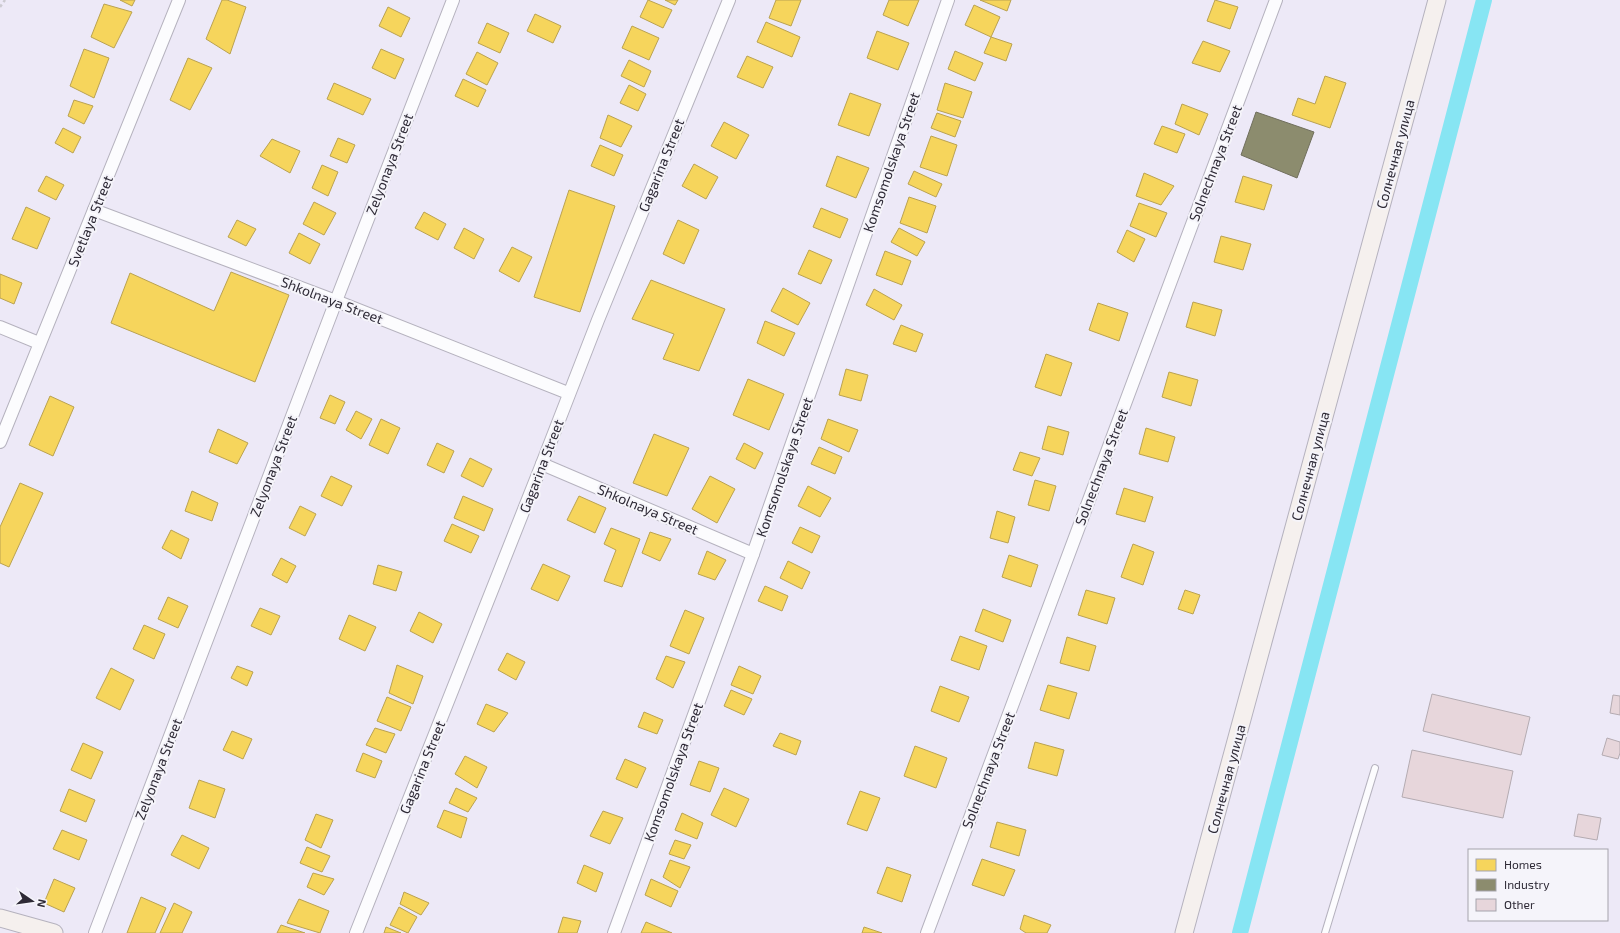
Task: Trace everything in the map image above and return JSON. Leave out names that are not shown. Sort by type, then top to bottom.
[{"type":"main road","name":"Солнечная улица","points":[[1184,933],[1437,0]]},
{"type":"main road","points":[[0,918],[54,933]]},
{"type":"street","name":"Svetlaya Street","points":[[0,442],[179,0]]},
{"type":"street","name":"Zelyonaya Street","points":[[95,933],[336,301],[453,0]]},
{"type":"street","name":"Gagarina Street","points":[[356,933],[542,464],[568,393],[729,0]]},
{"type":"street","name":"Komsomolskaya Street","points":[[614,933],[754,554],[948,0]]},
{"type":"street","name":"Solnechnaya Street","points":[[927,933],[1276,0]]},
{"type":"street","name":"Shkolnaya Street","points":[[94,210],[336,301],[568,393]]},
{"type":"street","points":[[0,327],[39,343]]},
{"type":"street","name":"Shkolnaya Street","points":[[542,464],[754,554]]},
{"type":"lane","points":[[1325,933],[1375,768]]},
{"type":"path","points":[[0,7],[5,0]]},
{"type":"building: Homes","points":[[120,0],[135,0],[132,6]]},
{"type":"building: Homes","points":[[222,0],[227,0],[246,7],[230,54],[206,39]]},
{"type":"building: Homes","points":[[648,0],[672,10],[663,28],[640,17]]},
{"type":"building: Homes","points":[[665,0],[678,0],[675,5]]},
{"type":"building: Homes","points":[[776,0],[801,0],[791,26],[769,18]]},
{"type":"building: Homes","points":[[889,0],[919,0],[908,26],[883,15]]},
{"type":"building: Homes","points":[[980,0],[1011,0],[1007,11]]},
{"type":"building: Homes","points":[[1215,0],[1238,7],[1230,29],[1207,21]]},
{"type":"building: Homes","points":[[104,4],[132,12],[114,48],[91,37]]},
{"type":"building: Homes","points":[[974,5],[1000,17],[991,37],[965,25]]},
{"type":"building: Homes","points":[[388,7],[410,18],[401,37],[379,26]]},
{"type":"building: Homes","points":[[535,14],[561,26],[553,43],[527,31]]},
{"type":"building: Homes","points":[[766,22],[800,37],[792,57],[757,42]]},
{"type":"building: Homes","points":[[487,23],[509,33],[500,53],[478,43]]},
{"type":"building: Homes","points":[[632,26],[659,38],[649,60],[622,48]]},
{"type":"building: Homes","points":[[877,31],[909,43],[898,70],[867,58]]},
{"type":"building: Homes","points":[[991,37],[1012,44],[1006,61],[984,53]]},
{"type":"building: Homes","points":[[1203,41],[1230,51],[1220,72],[1192,63]]},
{"type":"building: Homes","points":[[84,49],[109,58],[94,98],[70,86]]},
{"type":"building: Homes","points":[[381,49],[404,59],[395,79],[372,68]]},
{"type":"building: Homes","points":[[955,51],[983,63],[975,81],[948,69]]},
{"type":"building: Homes","points":[[477,52],[498,63],[487,85],[466,74]]},
{"type":"building: Homes","points":[[747,56],[773,67],[763,88],[737,77]]},
{"type":"building: Homes","points":[[188,58],[212,68],[190,110],[170,100]]},
{"type":"building: Homes","points":[[629,60],[651,71],[644,87],[621,76]]},
{"type":"building: Homes","points":[[1325,76],[1346,83],[1330,128],[1292,115],[1298,98],[1315,104]]},
{"type":"building: Homes","points":[[463,79],[486,90],[478,107],[455,96]]},
{"type":"building: Homes","points":[[334,83],[371,99],[363,115],[327,99]]},
{"type":"building: Homes","points":[[945,83],[972,92],[963,118],[937,110]]},
{"type":"building: Homes","points":[[629,85],[646,94],[638,111],[620,103]]},
{"type":"building: Homes","points":[[850,93],[881,104],[869,136],[838,125]]},
{"type":"building: Homes","points":[[74,100],[93,106],[84,124],[68,116]]},
{"type":"building: Homes","points":[[1182,104],[1208,114],[1199,135],[1175,124]]},
{"type":"building: Homes","points":[[937,113],[961,121],[955,137],[931,128]]},
{"type":"building: Homes","points":[[608,115],[632,126],[621,147],[600,138]]},
{"type":"building: Homes","points":[[724,122],[749,135],[736,159],[711,146]]},
{"type":"building: Homes","points":[[1162,126],[1185,134],[1177,153],[1154,144]]},
{"type":"building: Homes","points":[[63,128],[81,137],[73,153],[55,143]]},
{"type":"building: Homes","points":[[931,136],[957,145],[947,176],[920,167]]},
{"type":"building: Homes","points":[[338,138],[355,145],[347,163],[330,156]]},
{"type":"building: Homes","points":[[272,139],[300,151],[290,173],[260,156]]},
{"type":"building: Homes","points":[[600,145],[623,155],[614,176],[591,166]]},
{"type":"building: Homes","points":[[837,156],[869,168],[856,198],[826,186]]},
{"type":"building: Homes","points":[[694,164],[718,177],[706,199],[682,186]]},
{"type":"building: Homes","points":[[322,165],[338,172],[328,196],[312,188]]},
{"type":"building: Homes","points":[[914,171],[942,184],[936,197],[908,184]]},
{"type":"building: Homes","points":[[1144,173],[1174,186],[1161,205],[1136,196]]},
{"type":"building: Homes","points":[[46,176],[64,185],[56,200],[38,191]]},
{"type":"building: Homes","points":[[1243,176],[1272,185],[1264,210],[1235,202]]},
{"type":"building: Homes","points":[[569,190],[615,206],[580,312],[534,297]]},
{"type":"building: Homes","points":[[909,197],[936,206],[927,233],[900,223]]},
{"type":"building: Homes","points":[[314,202],[336,213],[324,235],[303,224]]},
{"type":"building: Homes","points":[[1139,203],[1167,213],[1156,237],[1130,226]]},
{"type":"building: Homes","points":[[26,207],[50,218],[37,249],[12,239]]},
{"type":"building: Homes","points":[[821,208],[848,219],[840,238],[813,227]]},
{"type":"building: Homes","points":[[424,212],[446,224],[438,240],[415,228]]},
{"type":"building: Homes","points":[[237,220],[256,229],[246,246],[228,237]]},
{"type":"building: Homes","points":[[678,220],[699,230],[684,264],[663,254]]},
{"type":"building: Homes","points":[[464,228],[484,239],[474,259],[454,248]]},
{"type":"building: Homes","points":[[899,228],[925,242],[917,256],[891,242]]},
{"type":"building: Homes","points":[[1127,230],[1145,239],[1134,262],[1117,252]]},
{"type":"building: Homes","points":[[299,233],[320,244],[310,264],[289,253]]},
{"type":"building: Homes","points":[[1221,236],[1251,244],[1243,270],[1214,262]]},
{"type":"building: Homes","points":[[512,247],[532,257],[519,282],[499,271]]},
{"type":"building: Homes","points":[[809,250],[832,260],[821,284],[798,274]]},
{"type":"building: Homes","points":[[885,251],[911,261],[902,285],[876,275]]},
{"type":"building: Homes","points":[[231,272],[289,295],[255,382],[111,323],[130,273],[214,311]]},
{"type":"building: Homes","points":[[0,274],[22,283],[14,304],[0,298]]},
{"type":"building: Homes","points":[[651,280],[725,309],[699,371],[663,359],[674,334],[632,319]]},
{"type":"building: Homes","points":[[783,288],[810,303],[798,325],[771,311]]},
{"type":"building: Homes","points":[[874,289],[902,305],[894,320],[866,305]]},
{"type":"building: Homes","points":[[1193,302],[1222,310],[1215,336],[1186,327]]},
{"type":"building: Homes","points":[[1098,303],[1128,313],[1119,341],[1089,330]]},
{"type":"building: Homes","points":[[765,321],[795,333],[784,356],[757,343]]},
{"type":"building: Homes","points":[[901,325],[923,334],[916,352],[893,344]]},
{"type":"building: Homes","points":[[1046,354],[1072,363],[1061,396],[1035,387]]},
{"type":"building: Homes","points":[[846,369],[868,375],[861,401],[839,395]]},
{"type":"building: Homes","points":[[1169,372],[1198,380],[1191,406],[1162,397]]},
{"type":"building: Homes","points":[[748,379],[784,394],[769,430],[733,415]]},
{"type":"building: Homes","points":[[330,395],[345,402],[335,424],[320,418]]},
{"type":"building: Homes","points":[[50,396],[74,407],[53,456],[29,445]]},
{"type":"building: Homes","points":[[356,411],[372,419],[361,439],[346,430]]},
{"type":"building: Homes","points":[[381,419],[400,428],[388,454],[369,445]]},
{"type":"building: Homes","points":[[828,419],[858,430],[849,452],[821,439]]},
{"type":"building: Homes","points":[[1048,426],[1069,432],[1063,455],[1042,449]]},
{"type":"building: Homes","points":[[1146,428],[1175,437],[1168,462],[1139,454]]},
{"type":"building: Homes","points":[[218,429],[248,443],[237,464],[209,452]]},
{"type":"building: Homes","points":[[654,434],[689,448],[667,496],[633,483]]},
{"type":"building: Homes","points":[[437,443],[454,451],[444,473],[427,465]]},
{"type":"building: Homes","points":[[744,443],[763,453],[755,469],[736,459]]},
{"type":"building: Homes","points":[[819,447],[842,457],[835,474],[811,464]]},
{"type":"building: Homes","points":[[1020,452],[1040,458],[1032,476],[1013,470]]},
{"type":"building: Homes","points":[[470,458],[492,469],[483,487],[461,476]]},
{"type":"building: Homes","points":[[331,476],[352,486],[342,506],[321,496]]},
{"type":"building: Homes","points":[[710,476],[735,489],[717,523],[692,509]]},
{"type":"building: Homes","points":[[1035,480],[1056,486],[1049,511],[1028,505]]},
{"type":"building: Homes","points":[[20,483],[43,493],[9,567],[0,563],[0,527]]},
{"type":"building: Homes","points":[[808,486],[831,498],[820,517],[798,506]]},
{"type":"building: Homes","points":[[1124,488],[1153,497],[1145,522],[1116,514]]},
{"type":"building: Homes","points":[[192,491],[218,503],[212,521],[185,511]]},
{"type":"building: Homes","points":[[463,496],[493,509],[484,531],[454,518]]},
{"type":"building: Homes","points":[[579,496],[606,508],[595,533],[567,520]]},
{"type":"building: Homes","points":[[300,506],[316,514],[305,536],[289,528]]},
{"type":"building: Homes","points":[[997,511],[1015,517],[1008,543],[990,538]]},
{"type":"building: Homes","points":[[452,524],[479,536],[471,553],[444,541]]},
{"type":"building: Homes","points":[[800,527],[820,536],[812,553],[792,543]]},
{"type":"building: Homes","points":[[611,528],[640,539],[622,587],[604,581],[616,550],[604,544]]},
{"type":"building: Homes","points":[[171,530],[189,539],[181,559],[162,548]]},
{"type":"building: Homes","points":[[650,532],[671,539],[660,561],[642,553]]},
{"type":"building: Homes","points":[[1133,544],[1154,552],[1143,585],[1121,577]]},
{"type":"building: Homes","points":[[707,551],[726,560],[715,580],[698,574]]},
{"type":"building: Homes","points":[[1009,555],[1038,565],[1031,587],[1002,577]]},
{"type":"building: Homes","points":[[281,558],[296,566],[287,583],[272,575]]},
{"type":"building: Homes","points":[[788,561],[810,572],[802,589],[780,578]]},
{"type":"building: Homes","points":[[543,564],[570,576],[558,601],[531,589]]},
{"type":"building: Homes","points":[[378,565],[402,572],[396,591],[373,584]]},
{"type":"building: Homes","points":[[765,586],[788,596],[782,611],[758,601]]},
{"type":"building: Homes","points":[[1086,590],[1115,598],[1107,624],[1078,615]]},
{"type":"building: Homes","points":[[1185,590],[1200,595],[1193,614],[1178,609]]},
{"type":"building: Homes","points":[[168,597],[188,606],[178,628],[158,619]]},
{"type":"building: Homes","points":[[260,608],[280,616],[271,635],[251,626]]},
{"type":"building: Homes","points":[[983,609],[1011,620],[1003,642],[975,631]]},
{"type":"building: Homes","points":[[685,610],[704,618],[689,654],[670,646]]},
{"type":"building: Homes","points":[[419,612],[442,624],[433,643],[410,631]]},
{"type":"building: Homes","points":[[349,615],[376,627],[365,651],[339,639]]},
{"type":"building: Homes","points":[[144,625],[165,634],[154,659],[133,649]]},
{"type":"building: Homes","points":[[960,636],[987,646],[979,670],[951,660]]},
{"type":"building: Homes","points":[[1067,637],[1096,646],[1089,671],[1060,663]]},
{"type":"building: Homes","points":[[507,653],[525,662],[516,680],[498,670]]},
{"type":"building: Homes","points":[[666,656],[685,662],[673,688],[656,679]]},
{"type":"building: Homes","points":[[397,665],[423,676],[413,704],[389,693]]},
{"type":"building: Homes","points":[[237,666],[253,672],[247,686],[231,678]]},
{"type":"building: Homes","points":[[739,666],[761,676],[753,694],[731,685]]},
{"type":"building: Homes","points":[[111,668],[134,680],[120,710],[96,698]]},
{"type":"building: Homes","points":[[1048,685],[1077,693],[1069,719],[1040,710]]},
{"type":"building: Homes","points":[[940,686],[969,697],[959,722],[931,711]]},
{"type":"building: Homes","points":[[731,690],[752,699],[744,715],[724,706]]},
{"type":"building: Homes","points":[[387,697],[411,707],[401,731],[377,721]]},
{"type":"building: Homes","points":[[486,704],[508,713],[494,732],[477,724]]},
{"type":"building: Homes","points":[[644,712],[663,720],[657,734],[638,727]]},
{"type":"building: Homes","points":[[375,728],[395,734],[386,753],[366,745]]},
{"type":"building: Homes","points":[[232,731],[252,739],[243,759],[223,750]]},
{"type":"building: Homes","points":[[780,733],[801,741],[796,755],[773,746]]},
{"type":"building: Homes","points":[[1035,742],[1064,750],[1057,776],[1028,768]]},
{"type":"building: Homes","points":[[83,743],[103,752],[91,779],[71,770]]},
{"type":"building: Homes","points":[[915,746],[947,758],[936,788],[904,776]]},
{"type":"building: Homes","points":[[363,753],[382,761],[375,778],[356,771]]},
{"type":"building: Homes","points":[[465,756],[487,767],[477,788],[455,774]]},
{"type":"building: Homes","points":[[625,759],[646,768],[637,788],[616,779]]},
{"type":"building: Homes","points":[[699,761],[719,768],[710,792],[690,785]]},
{"type":"building: Homes","points":[[199,780],[225,789],[215,818],[189,808]]},
{"type":"building: Homes","points":[[456,788],[477,798],[468,812],[449,803]]},
{"type":"building: Homes","points":[[724,788],[749,799],[736,827],[711,815]]},
{"type":"building: Homes","points":[[69,789],[95,800],[86,822],[60,811]]},
{"type":"building: Homes","points":[[860,791],[880,798],[867,831],[847,824]]},
{"type":"building: Homes","points":[[444,810],[467,818],[461,838],[437,827]]},
{"type":"building: Homes","points":[[603,811],[623,818],[610,844],[590,836]]},
{"type":"building: Homes","points":[[682,813],[703,823],[697,839],[675,830]]},
{"type":"building: Homes","points":[[316,814],[333,820],[321,848],[305,840]]},
{"type":"building: Homes","points":[[997,822],[1026,830],[1019,856],[990,847]]},
{"type":"building: Homes","points":[[62,830],[87,840],[79,860],[53,849]]},
{"type":"building: Homes","points":[[182,835],[209,848],[199,869],[171,855]]},
{"type":"building: Homes","points":[[675,840],[691,845],[684,859],[669,854]]},
{"type":"building: Homes","points":[[307,847],[330,856],[322,872],[300,863]]},
{"type":"building: Homes","points":[[982,859],[1015,870],[1004,896],[972,885]]},
{"type":"building: Homes","points":[[670,860],[690,867],[680,888],[663,877]]},
{"type":"building: Homes","points":[[584,865],[603,873],[596,892],[577,883]]},
{"type":"building: Homes","points":[[887,867],[911,875],[902,902],[877,893]]},
{"type":"building: Homes","points":[[313,873],[334,879],[324,895],[307,887]]},
{"type":"building: Homes","points":[[54,879],[75,888],[64,912],[44,903]]},
{"type":"building: Homes","points":[[651,879],[678,891],[671,907],[645,895]]},
{"type":"building: Homes","points":[[404,892],[429,903],[421,915],[400,904]]},
{"type":"building: Homes","points":[[141,897],[166,908],[155,933],[127,933]]},
{"type":"building: Homes","points":[[299,899],[329,911],[320,933],[287,923]]},
{"type":"building: Homes","points":[[174,903],[192,912],[182,933],[160,933]]},
{"type":"building: Homes","points":[[399,907],[417,917],[408,933],[390,925]]},
{"type":"building: Homes","points":[[1024,915],[1051,925],[1047,933],[1026,933],[1020,929]]},
{"type":"building: Homes","points":[[563,917],[581,921],[577,933],[558,933]]},
{"type":"building: Homes","points":[[646,922],[672,933],[641,933]]},
{"type":"building: Homes","points":[[281,925],[305,933],[277,933]]},
{"type":"building: Homes","points":[[386,927],[401,933],[384,933]]},
{"type":"building: Homes","points":[[864,927],[882,933],[862,933]]},
{"type":"building: Industry","points":[[1256,112],[1314,132],[1297,178],[1241,155]]},
{"type":"building: Other","points":[[1432,694],[1530,717],[1521,755],[1423,731]]},
{"type":"building: Other","points":[[1613,695],[1620,696],[1620,715],[1610,713]]},
{"type":"building: Other","points":[[1607,738],[1620,742],[1620,753],[1618,759],[1602,755]]},
{"type":"building: Other","points":[[1412,750],[1513,771],[1503,818],[1402,797]]},
{"type":"building: Other","points":[[1578,814],[1601,818],[1597,840],[1574,836]]},
{"type":"waterway","points":[[1240,933],[1484,0]]}]
